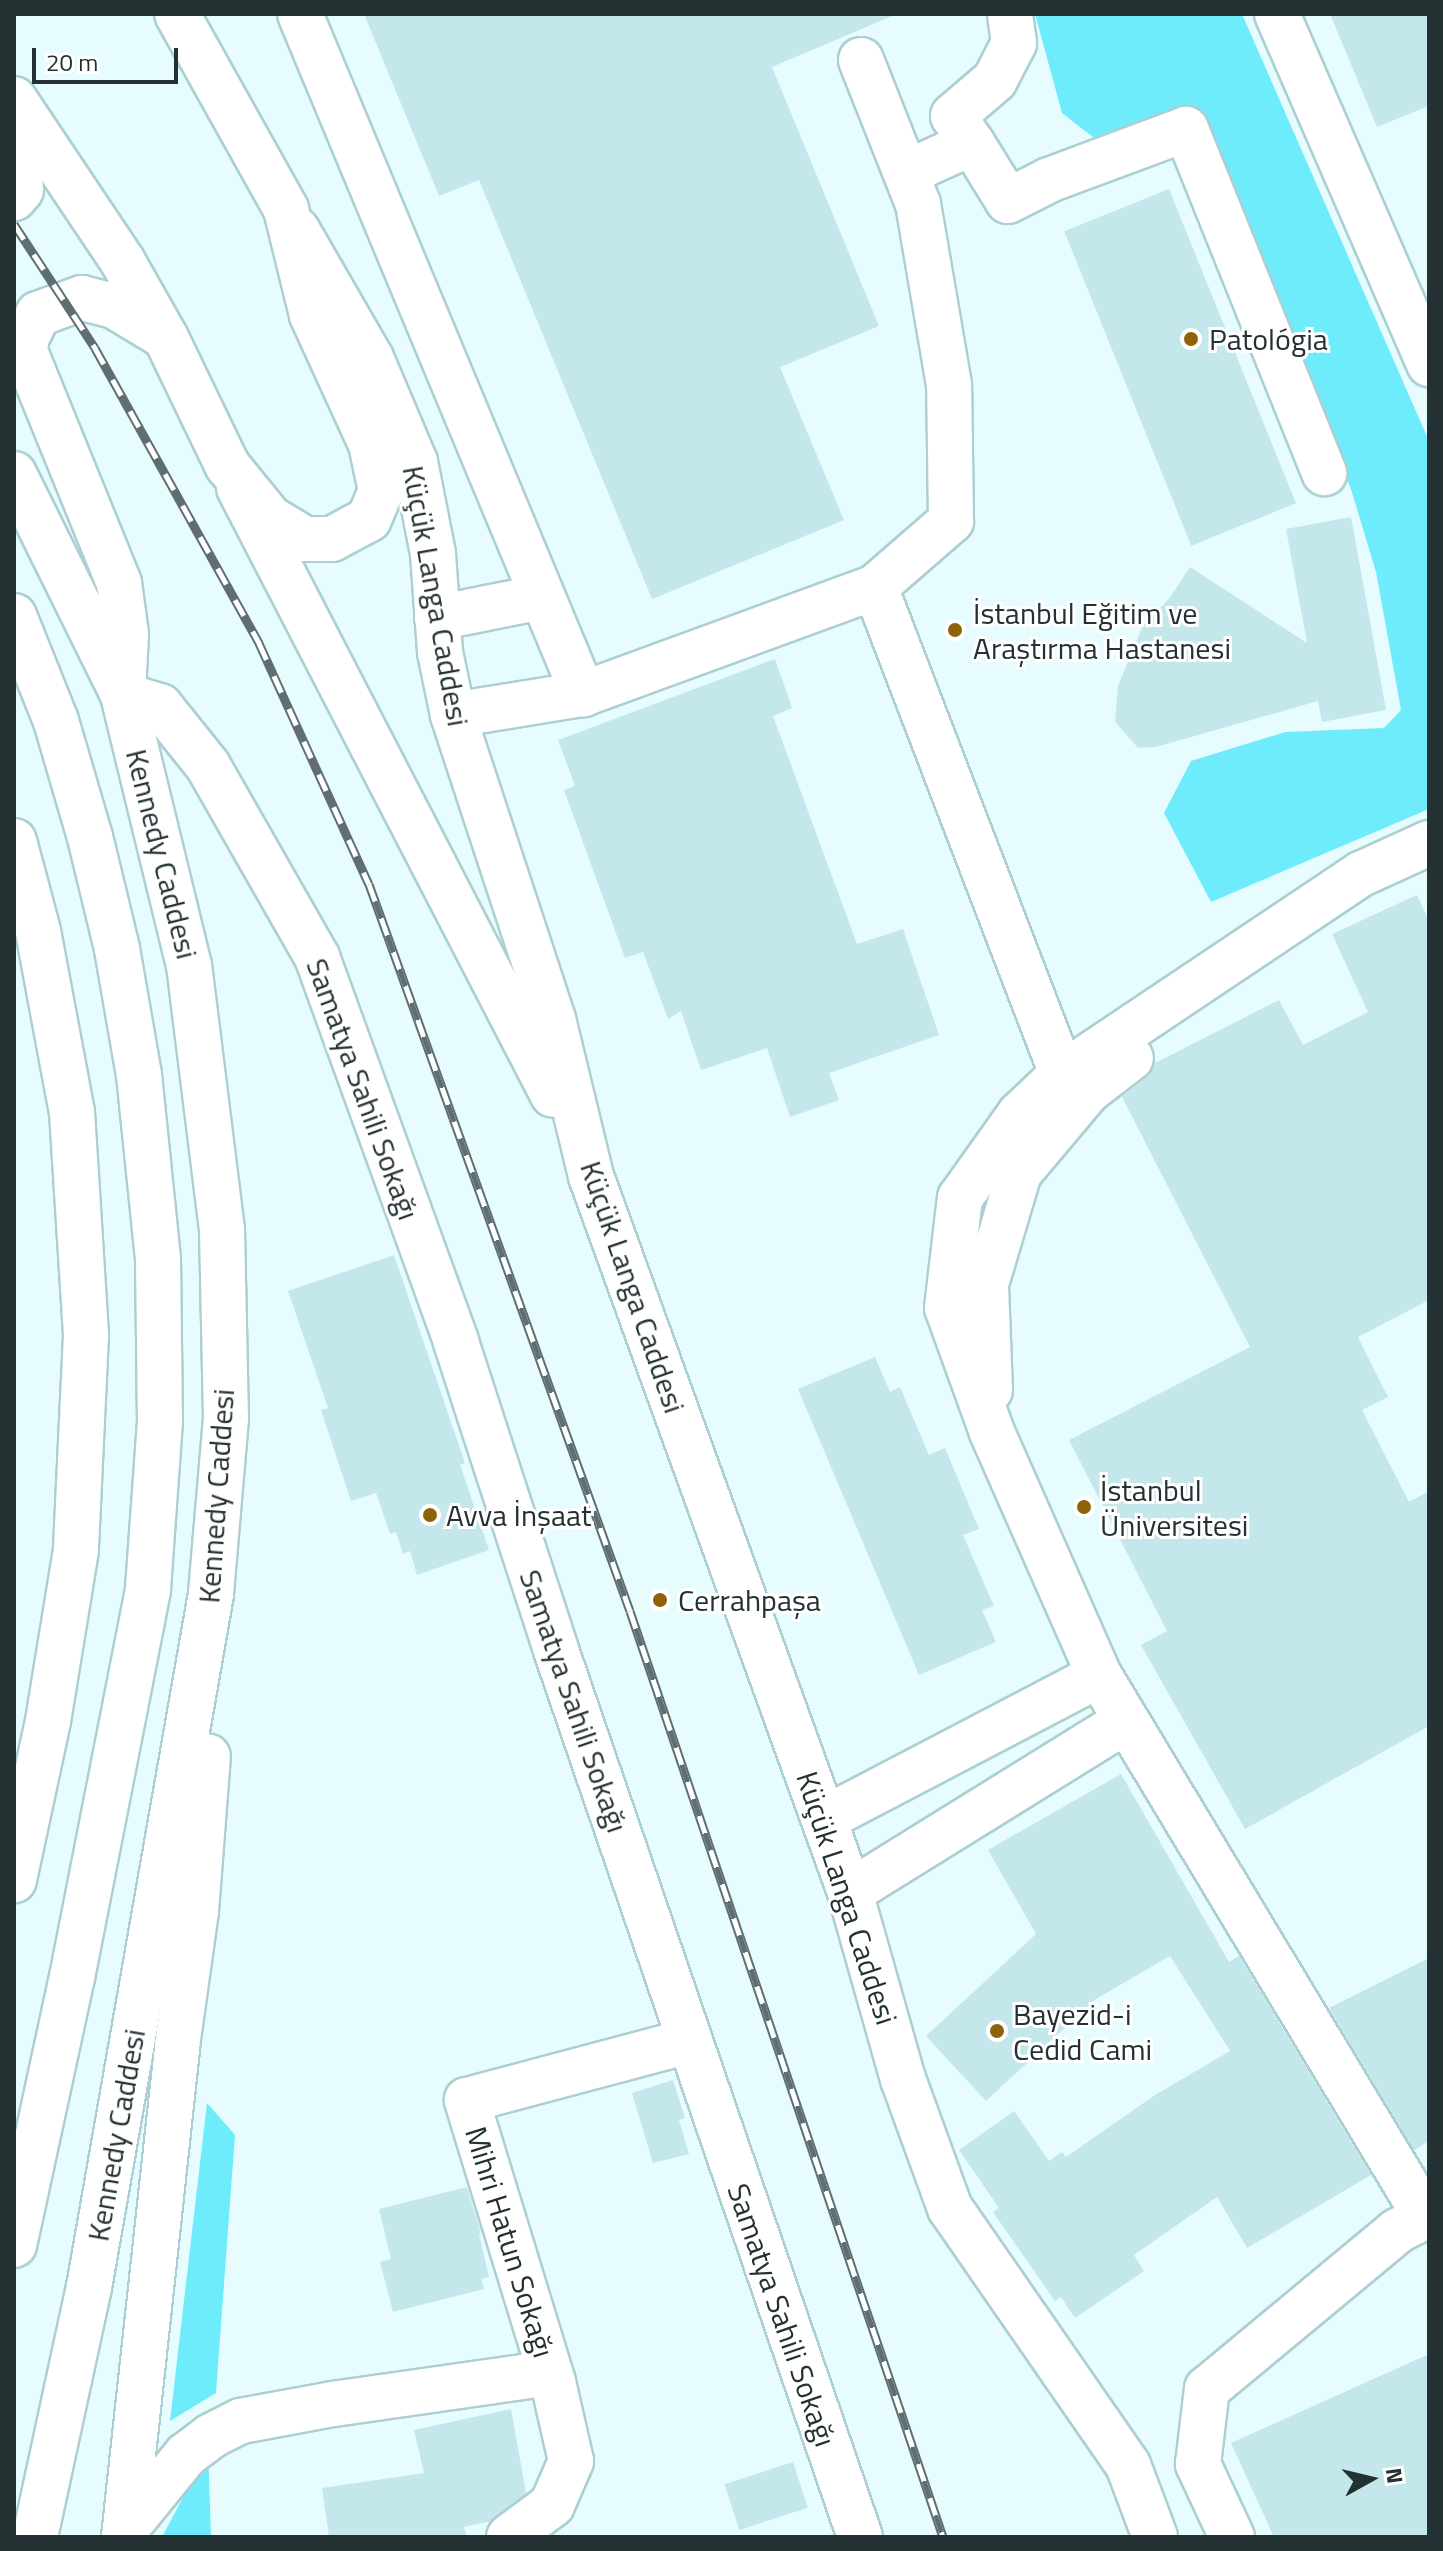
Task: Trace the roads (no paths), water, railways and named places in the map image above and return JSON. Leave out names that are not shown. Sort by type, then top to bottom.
[{"type":"main road","name":"Küçük Langa Caddesi","points":[[177,14],[371,358],[415,462],[433,554],[437,618],[453,715],[494,850],[553,1019],[591,1176],[850,1892],[903,2079],[950,2208],[1128,2465],[1155,2537]]},
{"type":"main road","points":[[300,14],[583,694]]},
{"type":"main road","points":[[1010,14],[1014,43],[995,80],[953,116],[1008,201],[1049,180],[1186,129],[1324,473]]},
{"type":"main road","points":[[1277,14],[1429,364]]},
{"type":"main road","points":[[453,715],[583,694],[875,587],[951,521],[949,385],[918,204],[908,172],[861,60]]},
{"type":"main road","points":[[14,99],[115,250],[166,338],[227,465],[549,1085],[591,1176]]},
{"type":"main road","points":[[14,133],[20,151],[21,190],[14,198]]},
{"type":"main road","points":[[908,172],[972,143]]},
{"type":"main road","points":[[227,465],[270,518],[305,539],[332,539],[369,519],[381,491],[371,444],[312,315],[286,209]]},
{"type":"main road","points":[[123,695],[126,634],[119,583],[25,351],[26,339],[38,314],[82,298],[114,306],[166,338]]},
{"type":"main road","name":"Kennedy Caddesi","points":[[14,474],[123,695],[189,965],[222,1229],[226,1418],[211,1594],[89,2287],[35,2537]]},
{"type":"main road","points":[[875,587],[1062,1074]]},
{"type":"main road","points":[[437,618],[542,597]]},
{"type":"main road","points":[[14,616],[56,721],[90,837],[117,949],[139,1075],[158,1259],[160,1421],[148,1590],[72,1977],[14,2245]]},
{"type":"main road","name":"Samatya Sahili Sokağı","points":[[123,695],[160,706],[208,766],[317,957],[456,1342],[688,2041],[860,2537]]},
{"type":"main road","points":[[14,841],[38,931],[72,1112],[86,1335],[76,1550],[48,1721],[14,1880]]},
{"type":"main road","points":[[1232,2537],[1198,2464],[1207,2389],[1397,2231],[1427,2216],[1099,1675],[992,1432],[947,1308],[960,1198],[1020,1114],[1062,1074],[1361,874],[1429,843]]},
{"type":"main road","points":[[992,1432],[986,1284],[1019,1173],[1088,1091],[1247,965],[1323,917],[1429,869]]},
{"type":"main road","points":[[125,2534],[175,2061],[196,1911],[208,1748],[211,1594]]},
{"type":"main road","points":[[824,1819],[1099,1675]]},
{"type":"main road","points":[[850,1892],[1126,1721]]},
{"type":"main road","name":"Mihri Hatun Sokağı","points":[[509,2537],[552,2505],[571,2461],[550,2373],[467,2100],[688,2041]]},
{"type":"main road","name":"Mihri Hatun Sokağı","points":[[125,2534],[186,2455],[211,2436],[241,2421],[550,2373]]},
{"type":"railway","points":[[14,224],[95,348],[259,643],[369,884],[630,1611],[943,2537]]},
{"type":"place","name":"Patológia","points":[[1191,339]]},
{"type":"place","name":"İstanbul Eğitim ve Araştırma Hastanesi","points":[[955,630]]},
{"type":"place","name":"İstanbul Üniversitesi","points":[[1084,1507]]},
{"type":"place","name":"Avva İnşaat","points":[[430,1515]]},
{"type":"place","name":"Cerrahpaşa","points":[[660,1600]]},
{"type":"place","name":"Bayezid-i Cedid Cami","points":[[997,2031]]}]
